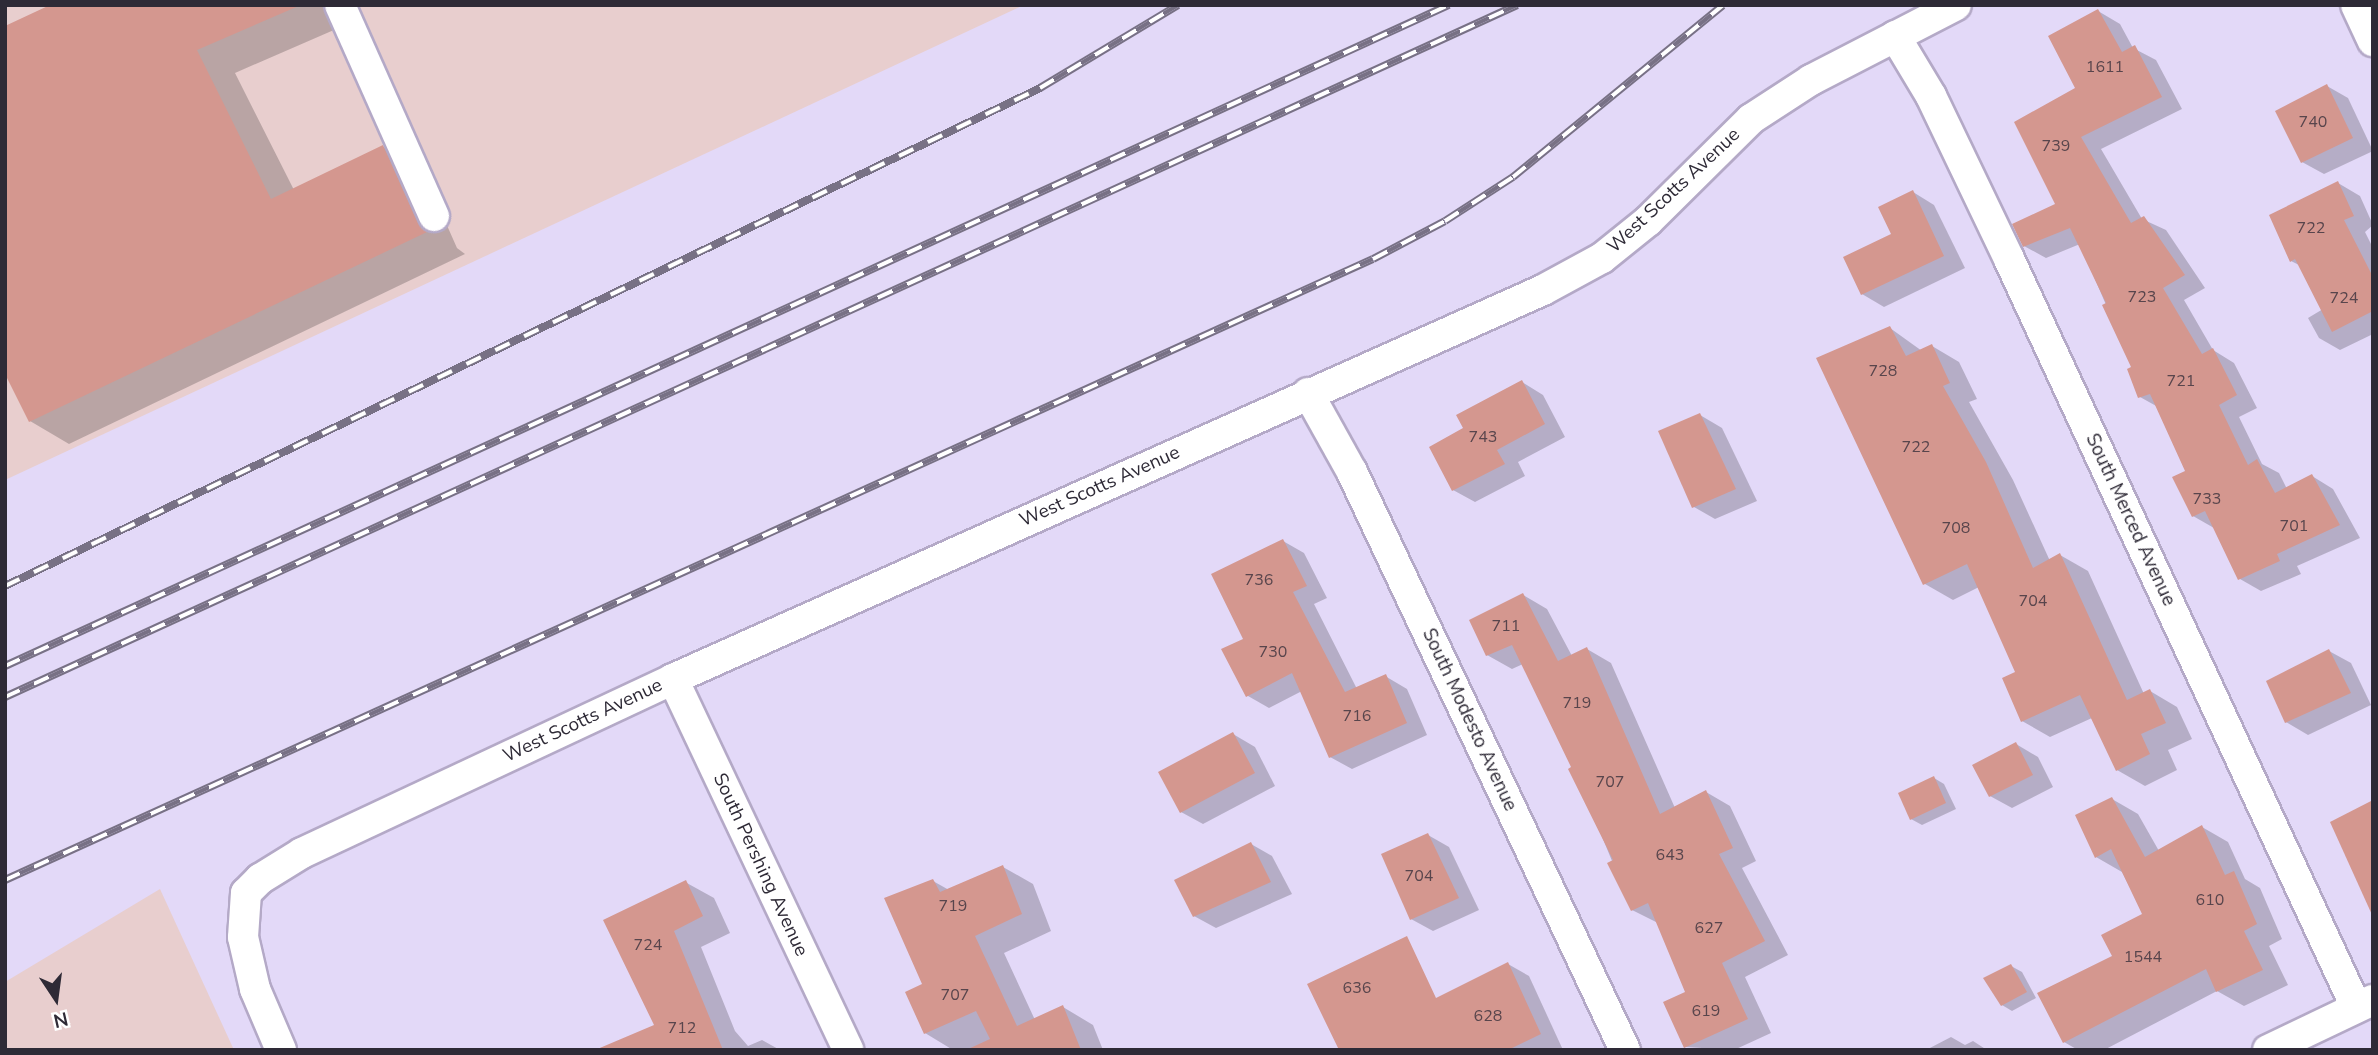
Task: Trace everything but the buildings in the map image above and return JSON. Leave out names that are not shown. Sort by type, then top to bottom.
[{"type":"street","points":[[340,5],[434,216]]},
{"type":"street","name":"West Scotts Avenue","points":[[281,1050],[255,989],[243,937],[246,893],[302,853],[673,679],[1543,290],[1602,258],[1648,221],[1751,119],[1811,79],[1956,5]]},
{"type":"street","points":[[2356,5],[2373,41]]},
{"type":"street","name":"South Merced Avenue","points":[[1895,36],[1931,96],[2365,1004]]},
{"type":"street","name":"South Modesto Avenue","points":[[1308,393],[1352,472],[1625,1050]]},
{"type":"street","name":"South Pershing Avenue","points":[[673,679],[848,1050]]},
{"type":"street","points":[[2268,1050],[2365,1004]]},
{"type":"shaded area","points":[[5,5],[1024,5],[5,480]]},
{"type":"shaded area","points":[[160,889],[234,1050],[5,1050],[5,982]]},
{"type":"railway","points":[[5,586],[1040,88],[1178,5]]},
{"type":"railway","points":[[5,666],[1449,5]]},
{"type":"railway","points":[[5,697],[1517,5]]},
{"type":"railway","points":[[5,880],[1373,259],[1445,221],[1513,177],[1723,5]]}]
